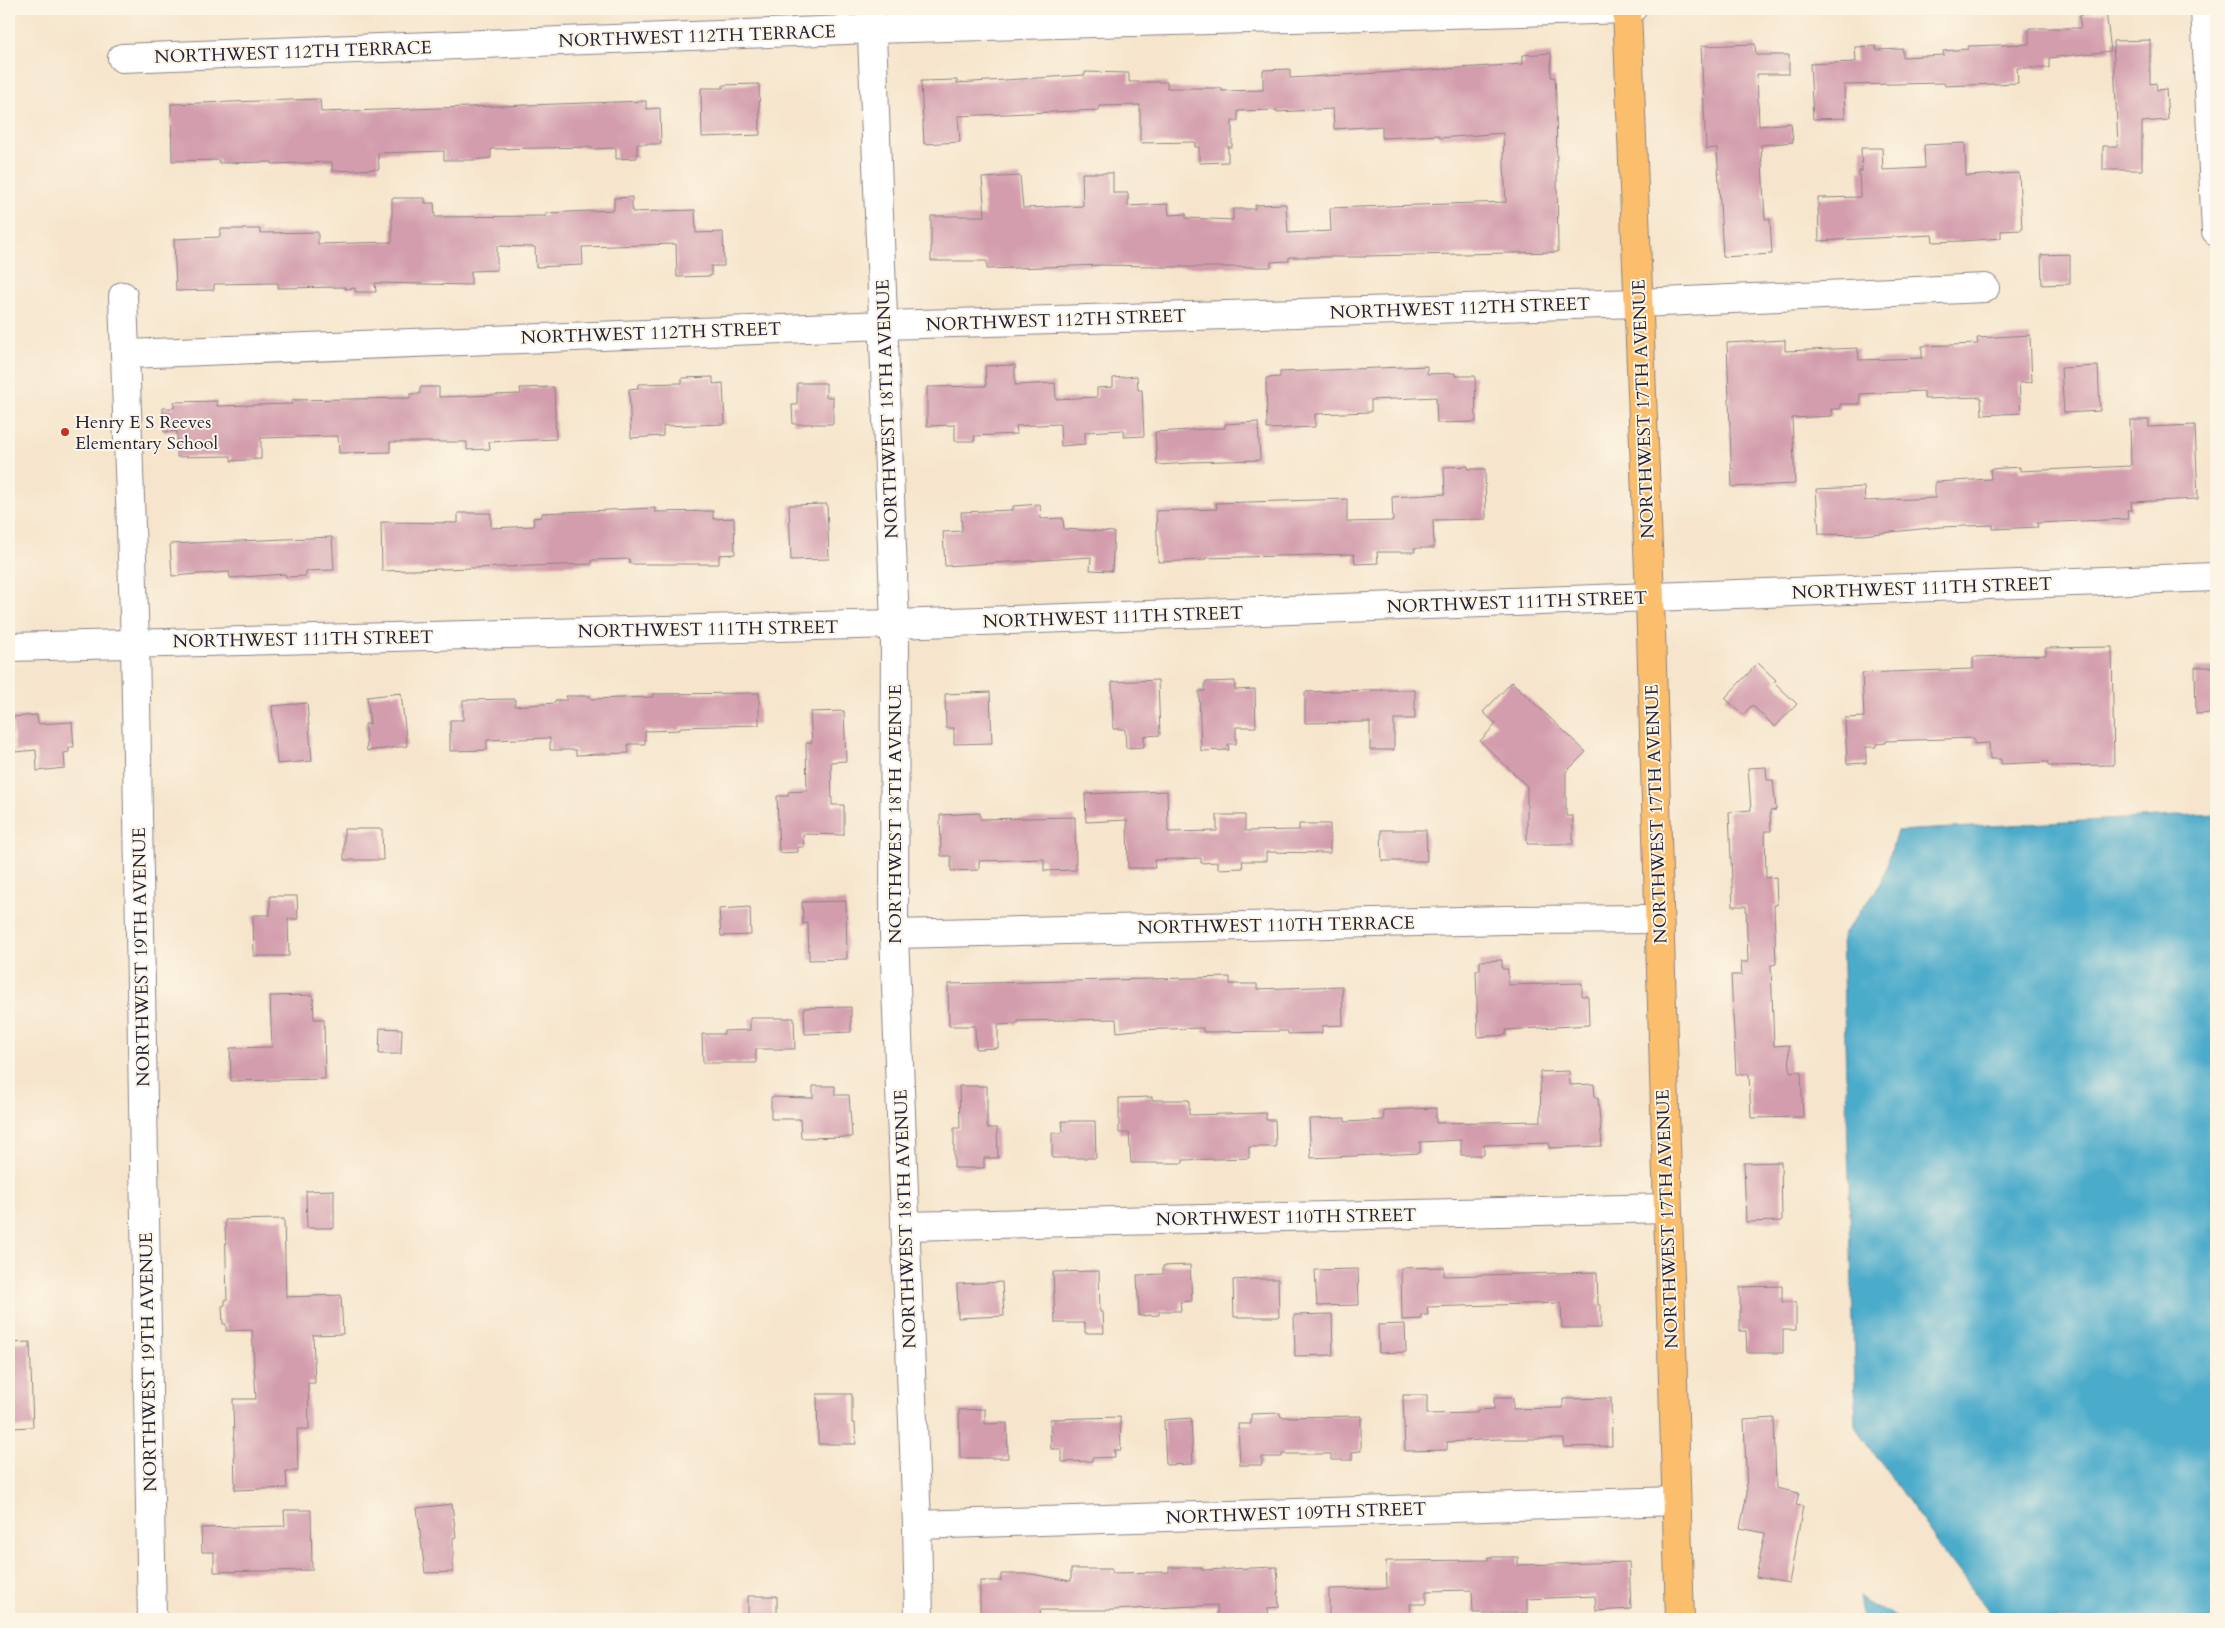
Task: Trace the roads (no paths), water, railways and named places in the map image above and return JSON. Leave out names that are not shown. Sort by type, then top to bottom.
[{"type":"main road","name":"NORTHWEST 17TH AVENUE","points":[[1627,9],[1650,598],[1680,1619]]},
{"type":"street","name":"NORTHWEST 112TH TERRACE","points":[[122,58],[871,19],[1632,9]]},
{"type":"street","points":[[2205,9],[2216,231]]},
{"type":"street","name":"NORTHWEST 18TH AVENUE","points":[[871,19],[895,624],[894,934],[919,1619]]},
{"type":"street","name":"NORTHWEST 112TH STREET","points":[[127,354],[884,325],[1638,303],[1985,288]]},
{"type":"street","name":"NORTHWEST 19TH AVENUE","points":[[123,296],[127,354],[135,643],[152,1619]]},
{"type":"street","name":"NORTHWEST 111TH STREET","points":[[9,647],[895,624],[2216,577]]},
{"type":"street","name":"NORTHWEST 110TH TERRACE","points":[[894,934],[1506,920],[1659,920]]},
{"type":"street","name":"NORTHWEST 110TH STREET","points":[[905,1226],[1667,1208]]},
{"type":"street","name":"NORTHWEST 109TH STREET","points":[[917,1526],[1676,1501]]},
{"type":"water","points":[[2216,814],[2216,1619],[1995,1619],[1938,1544],[1856,1428],[1842,936],[1882,882],[1897,831]]},
{"type":"water","points":[[1859,1597],[1899,1619],[1863,1619]]},
{"type":"place","name":"Henry E S Reeves Elementary School","points":[[65,432]]}]
